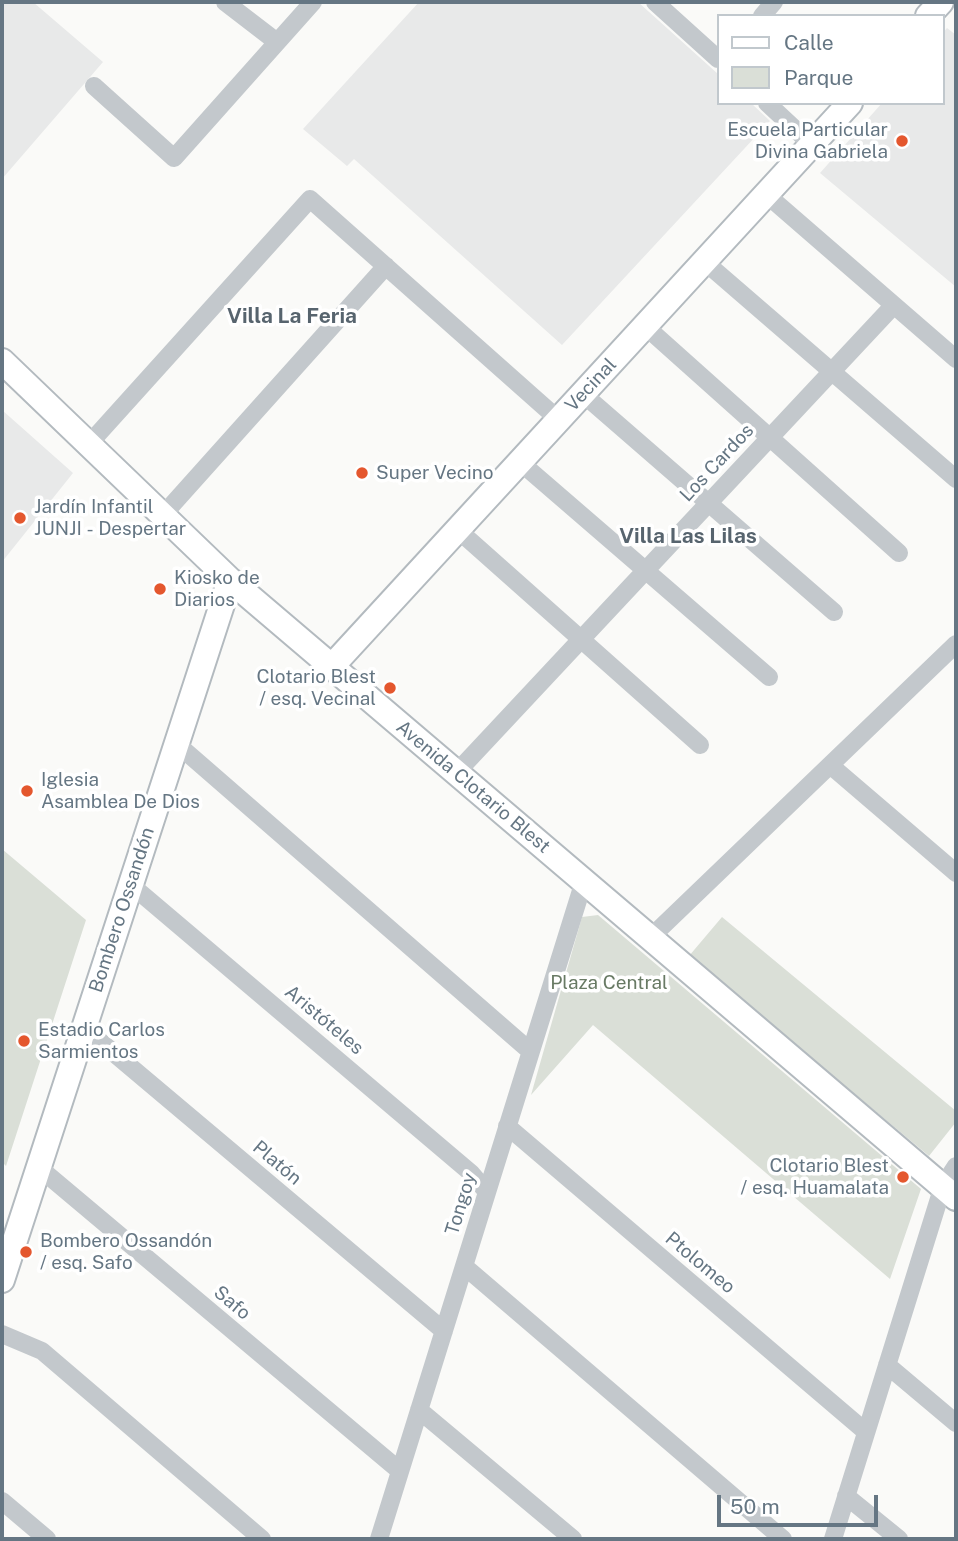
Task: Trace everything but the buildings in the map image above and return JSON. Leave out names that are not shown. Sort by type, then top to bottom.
[{"type":"street","points":[[225,2],[277,42]]},
{"type":"street","points":[[94,86],[174,158],[313,2]]},
{"type":"street","points":[[655,2],[716,57]]},
{"type":"street","points":[[769,105],[813,145]]},
{"type":"street","name":"Vecinal","points":[[332,666],[848,105]]},
{"type":"street","points":[[767,195],[956,359]]},
{"type":"street","points":[[88,444],[310,199],[559,420]]},
{"type":"street","points":[[705,262],[956,479]]},
{"type":"street","points":[[162,516],[386,267]]},
{"type":"street","name":"Los Cardos","points":[[456,773],[894,305]]},
{"type":"street","points":[[645,326],[899,553]]},
{"type":"street","name":"Avenida Clotario Blest","points":[[2,362],[230,580],[649,939],[950,1192]]},
{"type":"street","points":[[583,394],[834,612]]},
{"type":"street","points":[[520,462],[769,677]]},
{"type":"street","points":[[458,530],[700,745]]},
{"type":"street","name":"Bombero Ossandón","points":[[2,1280],[230,580]]},
{"type":"street","points":[[649,939],[956,644]]},
{"type":"street","points":[[177,744],[530,1051]]},
{"type":"street","points":[[831,765],[956,873]]},
{"type":"street","name":"Tongoy","points":[[379,1539],[584,881]]},
{"type":"street","name":"Aristóteles","points":[[130,884],[471,1173],[487,1192]]},
{"type":"street","name":"Platón","points":[[83,1027],[444,1331]]},
{"type":"street","name":"Ptolomeo","points":[[508,1126],[866,1432]]},
{"type":"street","name":"Safo","points":[[37,1166],[400,1471]]},
{"type":"street","points":[[833,1539],[887,1365],[950,1192],[956,1166]]},
{"type":"street","points":[[464,1266],[783,1539]]},
{"type":"street","points":[[2,1334],[42,1352],[262,1539]]},
{"type":"street","points":[[887,1365],[956,1423]]},
{"type":"street","points":[[419,1410],[573,1539]]},
{"type":"street","points":[[846,1496],[899,1539]]},
{"type":"street","points":[[2,1502],[47,1539]]},
{"type":"shaded area","points":[[2,2],[33,2],[103,62],[2,179]]},
{"type":"shaded area","points":[[419,2],[638,2],[716,72],[716,105],[753,105],[770,121],[562,345],[354,159],[347,166],[303,129]]},
{"type":"shaded area","name":"Escuela Particular Divina Gabriela","points":[[947,28],[956,35],[956,287],[820,173],[880,105],[944,105],[944,32]]},
{"type":"shaded area","name":"Jardín Infantil JUNJI - Despertar","points":[[2,410],[73,473],[2,562]]},
{"type":"green space","name":"Estadio Carlos Sarmientos","points":[[2,849],[86,920],[6,1166],[2,1162]]},
{"type":"green space","name":"Plaza Central","points":[[598,915],[921,1189],[890,1279],[593,1025],[531,1095],[582,917]]},
{"type":"green space","points":[[722,917],[956,1111],[956,1122],[929,1156],[689,956]]},
{"type":"place","name":"Escuela Particular Divina Gabriela","points":[[902,141]]},
{"type":"place","name":"Super Vecino","points":[[362,473]]},
{"type":"place","name":"Jardín Infantil JUNJI - Despertar","points":[[20,518]]},
{"type":"place","name":"Kiosko de Diarios","points":[[160,589]]},
{"type":"place","name":"Clotario Blest / esq. Vecinal","points":[[390,688]]},
{"type":"place","name":"Iglesia Asamblea De Dios","points":[[27,791]]},
{"type":"place","name":"Estadio Carlos Sarmientos","points":[[24,1041]]},
{"type":"place","name":"Clotario Blest / esq. Huamalata","points":[[903,1177]]},
{"type":"place","name":"Bombero Ossandón / esq. Safo","points":[[26,1252]]},
{"type":"district","name":"Villa La Feria","points":[[292,317]]},
{"type":"district","name":"Villa Las Lilas","points":[[688,537]]}]
